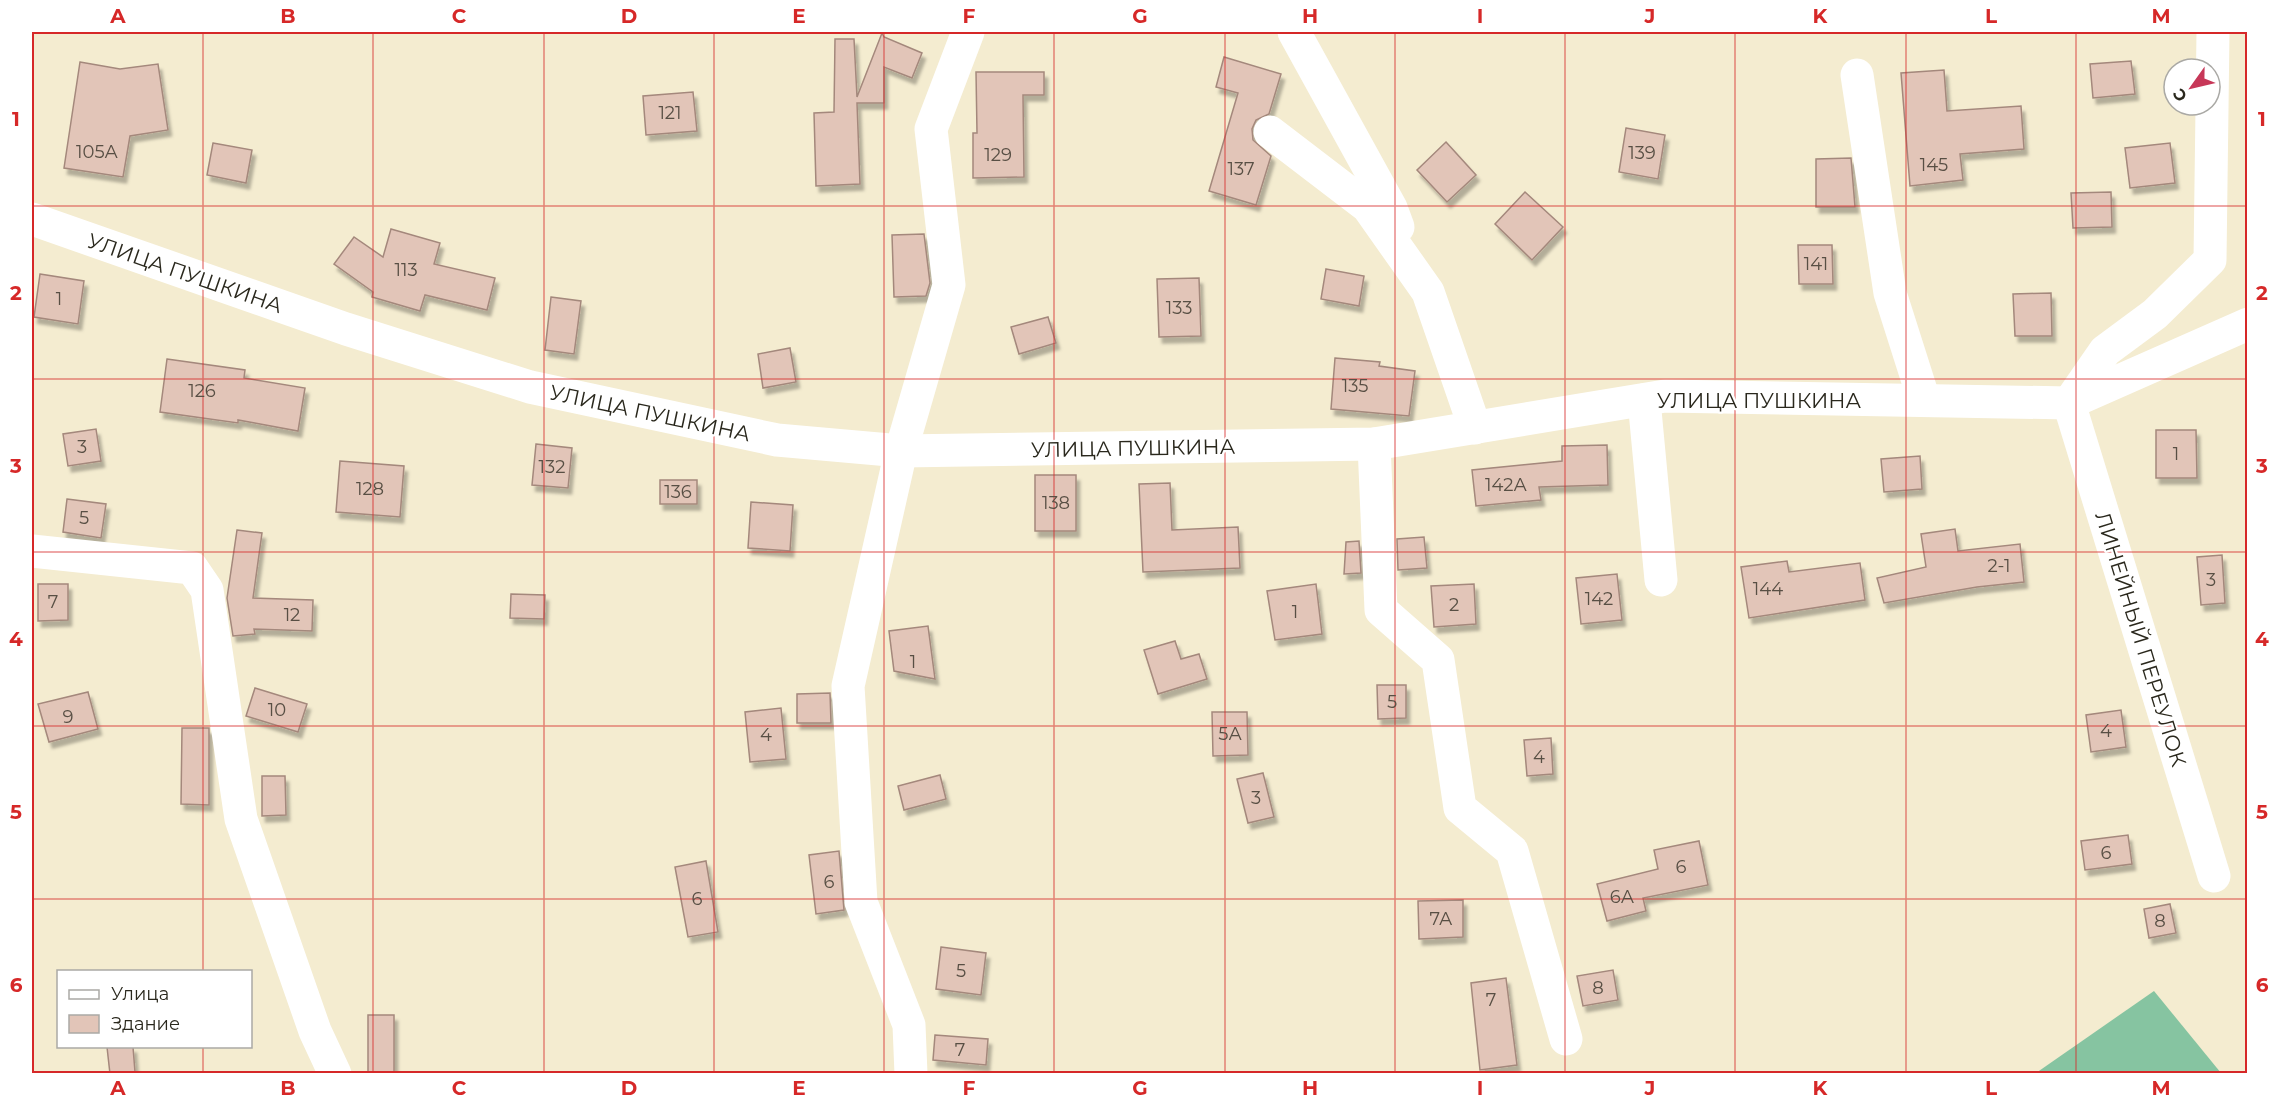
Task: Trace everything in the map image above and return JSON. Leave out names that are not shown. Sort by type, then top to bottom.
[{"type":"street","points":[[911,1074],[909,1026],[861,902],[848,687],[902,451],[949,285],[932,129],[968,32]]},
{"type":"street","points":[[1294,32],[1391,208],[1413,271]]},
{"type":"street","points":[[2069,403],[2105,351],[2155,314],[2210,260],[2213,32]]},
{"type":"street","points":[[1857,75],[1890,293],[1924,400]]},
{"type":"street","points":[[1270,132],[1368,207],[1428,292],[1475,428]]},
{"type":"street","name":"УЛИЦА ПУШКИНА","points":[[32,219],[346,329],[530,387],[777,440],[902,451],[1374,444],[1665,396],[2069,403],[2247,324]]},
{"type":"street","points":[[1644,400],[1661,580]]},
{"type":"street","name":"ЛИНЕЙНЫЙ ПЕРЕУЛОК","points":[[2069,403],[2214,876]]},
{"type":"street","points":[[1374,444],[1381,610],[1438,660],[1460,808],[1512,851],[1566,1039]]},
{"type":"street","points":[[32,551],[192,568],[207,590],[242,819],[315,1030],[335,1074]]},
{"type":"green space","points":[[2154,991],[2221,1073],[2036,1073]]},
{"type":"building","points":[[882,33],[884,37],[922,53],[912,78],[884,67],[884,103],[857,103],[860,184],[816,186],[814,113],[834,112],[835,39],[854,39],[857,97]]},
{"type":"building","points":[[1224,57],[1281,74],[1269,114],[1256,120],[1252,129],[1253,140],[1271,156],[1256,205],[1209,191],[1238,93],[1216,87]]},
{"type":"building","points":[[2131,61],[2135,94],[2093,98],[2090,64]]},
{"type":"building","points":[[80,62],[120,69],[158,64],[168,130],[130,136],[123,177],[64,168]]},
{"type":"building","points":[[1944,70],[1947,111],[2021,106],[2024,149],[1960,154],[1963,180],[1910,186],[1901,73]]},
{"type":"building","points":[[976,72],[1044,72],[1044,95],[1023,95],[1024,177],[973,178],[973,133],[977,133]]},
{"type":"building","points":[[693,92],[697,131],[646,135],[643,96]]},
{"type":"building","points":[[1626,128],[1665,135],[1658,179],[1619,172]]},
{"type":"building","points":[[1446,142],[1476,175],[1447,202],[1417,170]]},
{"type":"building","points":[[213,143],[252,150],[246,183],[207,175]]},
{"type":"building","points":[[2170,143],[2175,183],[2130,188],[2125,148]]},
{"type":"building","points":[[1851,158],[1855,207],[1816,207],[1816,159]]},
{"type":"building","points":[[1525,192],[1563,227],[1532,260],[1495,224]]},
{"type":"building","points":[[2111,192],[2112,227],[2073,228],[2071,193]]},
{"type":"building","points":[[391,229],[440,243],[434,264],[495,278],[487,310],[425,295],[420,311],[372,297],[373,292],[334,264],[354,237],[383,257]]},
{"type":"building","points":[[924,234],[930,283],[926,296],[894,297],[892,235]]},
{"type":"building","points":[[1798,245],[1832,245],[1833,284],[1799,284]]},
{"type":"building","points":[[1326,269],[1364,276],[1359,306],[1321,299]]},
{"type":"building","points":[[40,274],[84,281],[78,324],[34,317]]},
{"type":"building","points":[[1199,278],[1201,336],[1159,337],[1157,279]]},
{"type":"building","points":[[2051,293],[2052,336],[2015,336],[2013,294]]},
{"type":"building","points":[[551,297],[581,301],[574,354],[545,350]]},
{"type":"building","points":[[1048,317],[1056,343],[1019,354],[1011,327]]},
{"type":"building","points":[[790,348],[796,382],[763,388],[758,354]]},
{"type":"building","points":[[1335,358],[1380,362],[1379,366],[1415,371],[1409,416],[1331,409]]},
{"type":"building","points":[[167,359],[245,370],[244,378],[305,388],[298,431],[238,420],[238,423],[160,412]]},
{"type":"building","points":[[96,429],[101,461],[68,466],[63,434]]},
{"type":"building","points":[[2156,430],[2196,430],[2197,478],[2156,478]]},
{"type":"building","points":[[536,444],[572,448],[568,488],[532,485]]},
{"type":"building","points":[[1607,445],[1608,485],[1539,487],[1541,500],[1476,506],[1472,470],[1562,461],[1562,446]]},
{"type":"building","points":[[1920,456],[1922,489],[1884,492],[1881,459]]},
{"type":"building","points":[[340,461],[404,466],[400,517],[336,512]]},
{"type":"building","points":[[1035,475],[1076,475],[1076,531],[1035,531]]},
{"type":"building","points":[[660,480],[697,480],[697,504],[660,504]]},
{"type":"building","points":[[1170,483],[1172,530],[1238,527],[1240,568],[1143,572],[1139,484]]},
{"type":"building","points":[[67,499],[106,504],[101,538],[63,532]]},
{"type":"building","points":[[751,502],[793,505],[790,551],[748,548]]},
{"type":"building","points":[[1955,529],[1958,551],[2020,544],[2024,582],[1977,587],[1884,603],[1877,578],[1926,567],[1921,534]]},
{"type":"building","points":[[237,530],[262,533],[253,598],[313,600],[312,631],[254,629],[255,634],[233,636],[227,598]]},
{"type":"building","points":[[1424,537],[1427,568],[1398,570],[1397,539]]},
{"type":"building","points":[[1359,541],[1361,573],[1344,574],[1346,542]]},
{"type":"building","points":[[2222,555],[2225,603],[2201,605],[2197,557]]},
{"type":"building","points":[[1787,561],[1789,572],[1860,563],[1865,600],[1749,618],[1741,567]]},
{"type":"building","points":[[1617,574],[1622,620],[1581,624],[1576,578]]},
{"type":"building","points":[[38,584],[68,584],[68,620],[38,621]]},
{"type":"building","points":[[1316,584],[1322,634],[1275,640],[1267,591]]},
{"type":"building","points":[[1474,584],[1476,624],[1434,627],[1431,586]]},
{"type":"building","points":[[511,594],[545,595],[544,619],[510,618]]},
{"type":"building","points":[[928,626],[935,679],[894,671],[889,631]]},
{"type":"building","points":[[1175,641],[1181,659],[1199,654],[1207,679],[1158,694],[1144,650]]},
{"type":"building","points":[[1377,685],[1406,685],[1406,718],[1378,719]]},
{"type":"building","points":[[255,688],[307,704],[298,732],[246,716]]},
{"type":"building","points":[[88,692],[98,729],[49,742],[38,704]]},
{"type":"building","points":[[830,693],[831,723],[797,723],[797,694]]},
{"type":"building","points":[[781,708],[786,759],[750,762],[745,712]]},
{"type":"building","points":[[2121,710],[2126,747],[2091,752],[2086,715]]},
{"type":"building","points":[[1212,712],[1247,712],[1248,755],[1213,756]]},
{"type":"building","points":[[182,728],[209,728],[209,805],[181,804]]},
{"type":"building","points":[[1551,738],[1553,774],[1527,776],[1524,740]]},
{"type":"building","points":[[1263,773],[1274,817],[1248,823],[1237,779]]},
{"type":"building","points":[[940,775],[946,799],[904,810],[898,786]]},
{"type":"building","points":[[262,776],[285,776],[286,815],[262,816]]},
{"type":"building","points":[[2128,835],[2132,864],[2085,870],[2081,841]]},
{"type":"building","points":[[1699,841],[1708,885],[1643,898],[1646,911],[1607,921],[1597,884],[1658,869],[1654,850]]},
{"type":"building","points":[[839,851],[844,910],[816,914],[809,855]]},
{"type":"building","points":[[706,861],[718,932],[688,937],[675,867]]},
{"type":"building","points":[[1463,900],[1463,937],[1419,939],[1418,901]]},
{"type":"building","points":[[2170,904],[2176,933],[2149,938],[2144,909]]},
{"type":"building","points":[[941,947],[986,953],[981,995],[936,989]]},
{"type":"building","points":[[1613,970],[1618,1000],[1583,1006],[1577,976]]},
{"type":"building","points":[[1506,978],[1517,1065],[1480,1070],[1471,983]]},
{"type":"building","points":[[368,1015],[394,1015],[394,1074],[368,1074]]},
{"type":"building","points":[[935,1035],[988,1039],[986,1065],[933,1060]]},
{"type":"building","points":[[107,1048],[133,1048],[135,1072],[110,1074]]}]
